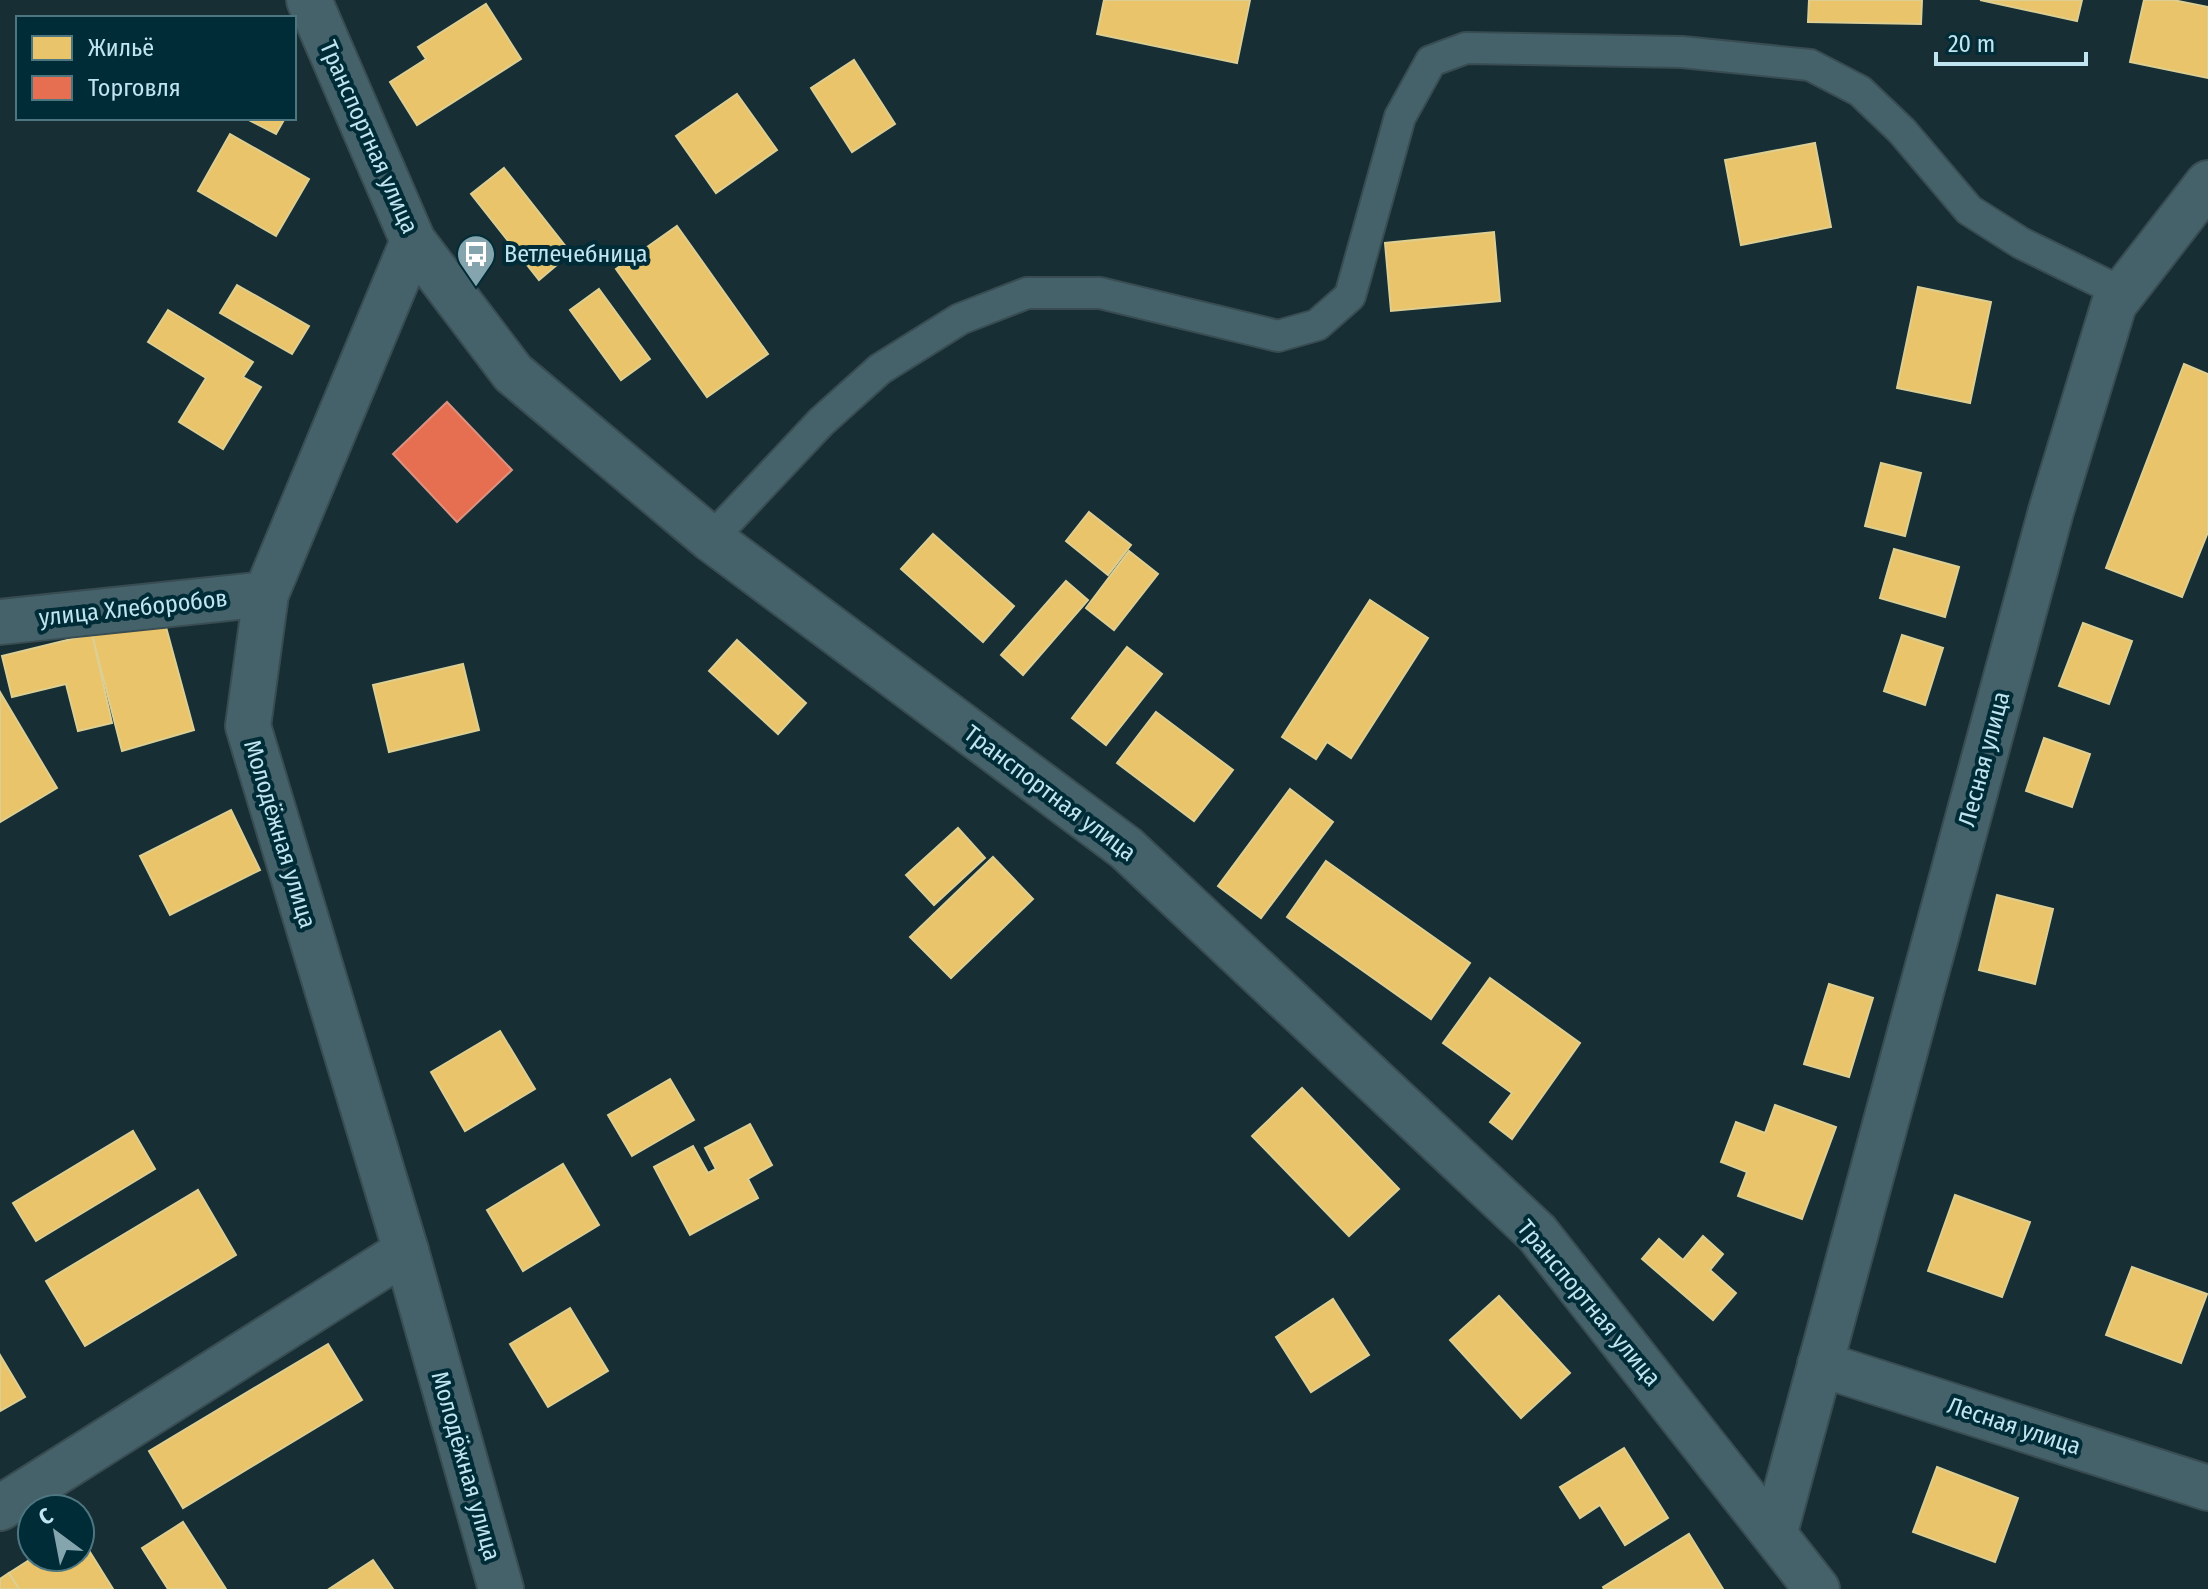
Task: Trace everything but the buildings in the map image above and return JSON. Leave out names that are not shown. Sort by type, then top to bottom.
[{"type":"street","name":"Транспортная улица","points":[[309,0],[413,241],[513,373],[711,539],[1126,848],[1537,1233],[1817,1589]]},
{"type":"street","name":"Лесная улица","points":[[1775,1532],[2051,511],[2114,304],[2208,183]]},
{"type":"street","name":"Молодёжная улица","points":[[413,241],[266,594],[248,726],[406,1251],[501,1589]]},
{"type":"street","name":"улица Хлеборобов","points":[[0,622],[266,594]]},
{"type":"street","points":[[0,1508],[406,1251]]},
{"type":"street","name":"Лесная улица","points":[[1820,1364],[2208,1488]]},
{"type":"lane","points":[[711,539],[821,422],[880,369],[960,319],[1027,293],[1100,293],[1278,336],[1317,325],[1350,296],[1400,117],[1431,61],[1466,48],[1682,52],[1810,65],[1860,91],[1902,131],[1969,210],[2021,243],[2123,293]]},
{"type":"place","name":"Ветлечебница","points":[[476,288]]}]
